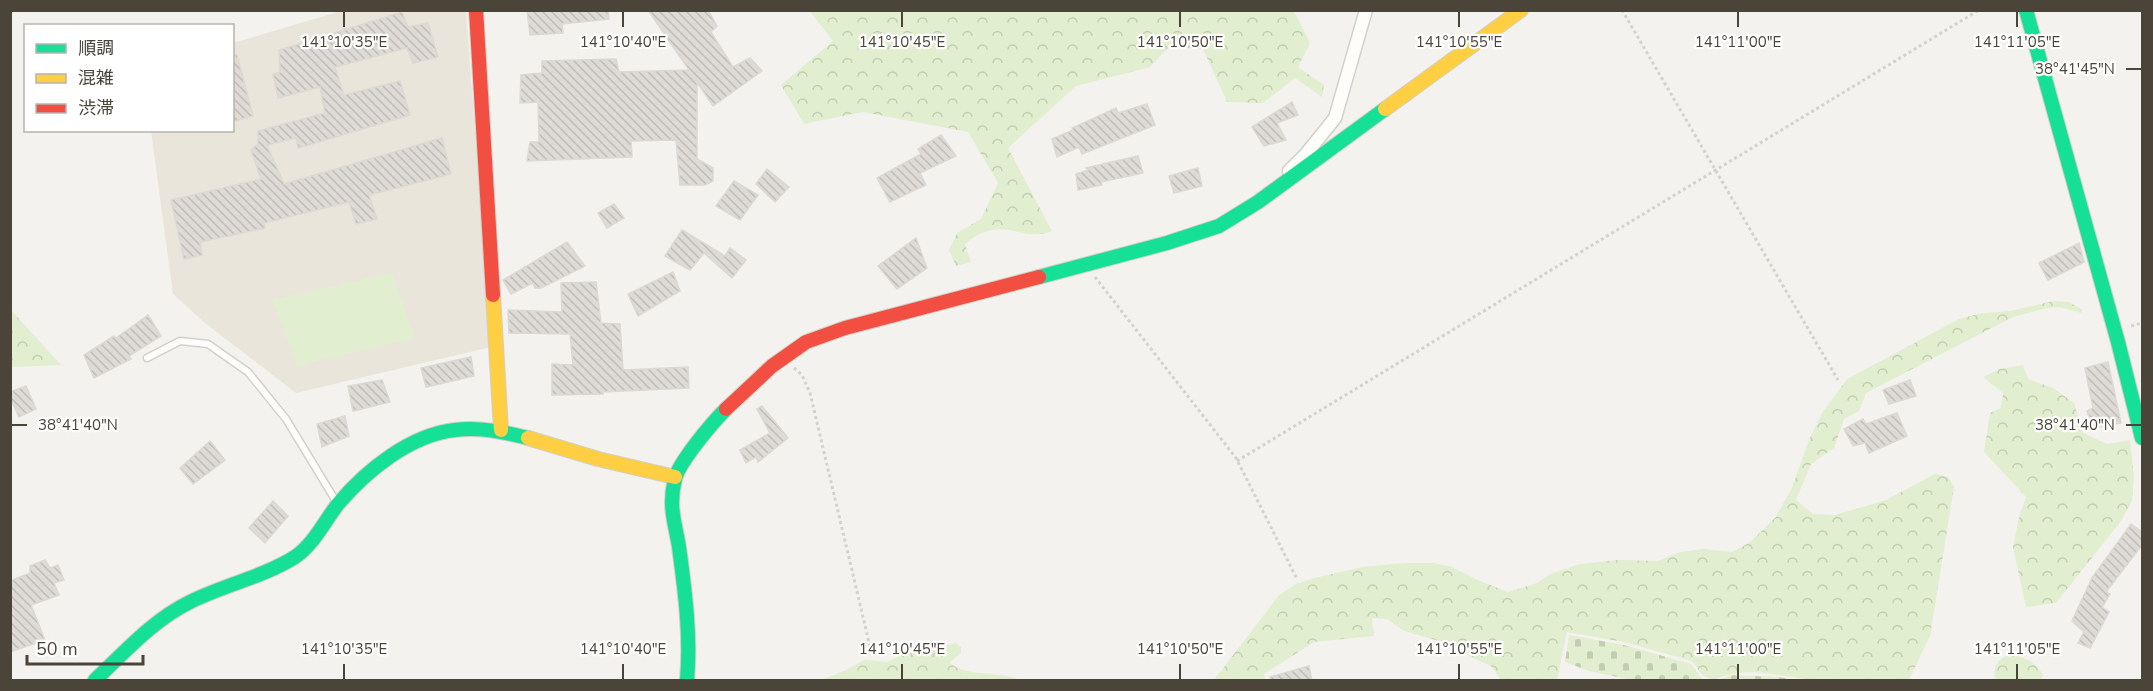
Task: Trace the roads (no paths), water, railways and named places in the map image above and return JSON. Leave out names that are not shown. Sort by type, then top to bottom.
[{"type":"street","points":[[476,10],[501,430]]},
{"type":"street","points":[[1258,202],[1306,154],[1335,118],[1366,10]]},
{"type":"street","points":[[687,681],[689,657],[687,626],[679,546],[671,509],[675,477],[706,428],[743,392],[784,358],[806,342],[845,328],[1167,243],[1219,226],[1258,202],[1521,10]]},
{"type":"street","points":[[2026,10],[2118,342],[2142,438]]},
{"type":"street","points":[[95,681],[134,642],[163,618],[189,603],[273,568],[299,554],[354,486],[399,449],[420,438],[465,429],[501,430],[611,463],[675,477]]},
{"type":"lane","points":[[147,358],[180,341],[208,344],[248,372],[286,419],[338,505]]}]
